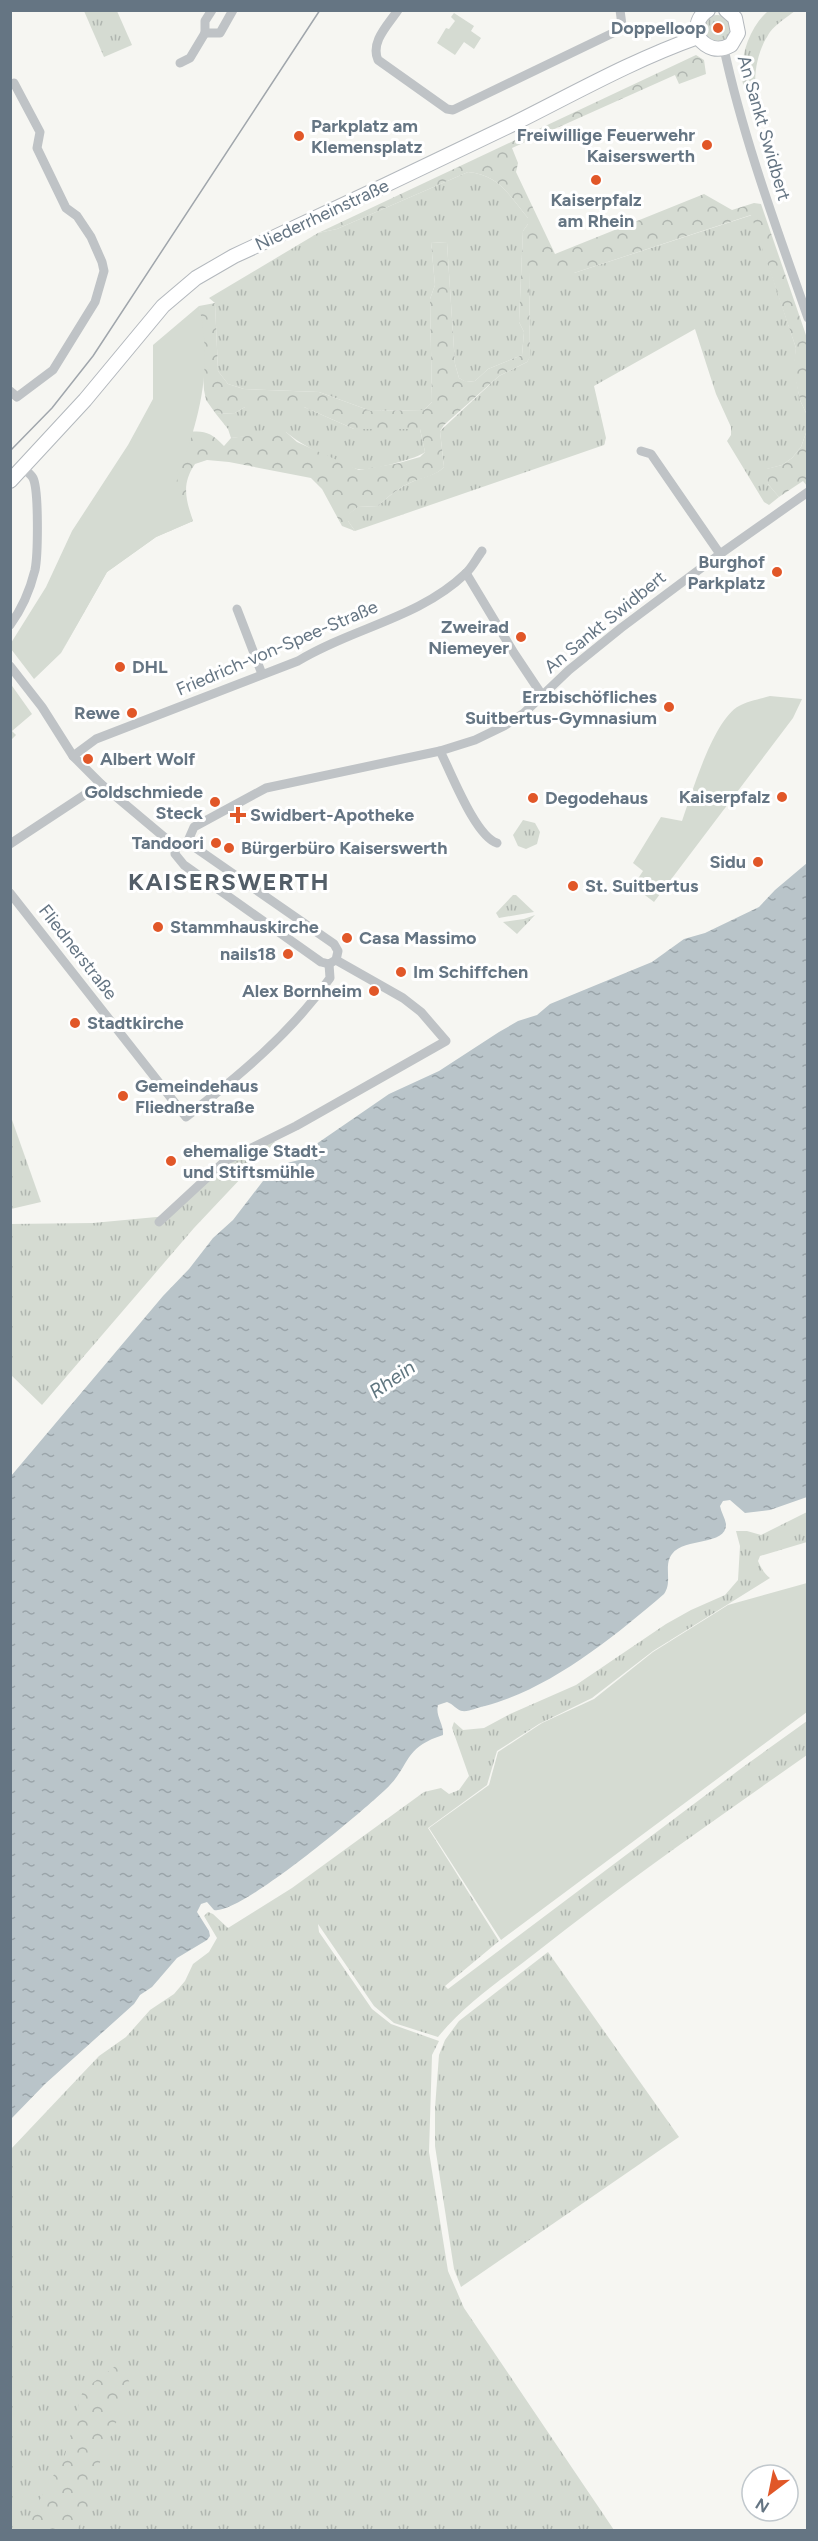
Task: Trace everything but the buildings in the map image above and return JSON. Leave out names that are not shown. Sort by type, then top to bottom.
[{"type":"main road","points":[[706,11],[697,24],[698,37],[710,48],[724,49],[735,40],[738,33],[735,13]]},
{"type":"main road","name":"Niederrheinstraße","points":[[10,481],[28,472],[163,306],[196,278],[234,256],[481,139],[615,70],[662,49],[698,37]]},
{"type":"street","points":[[180,63],[190,58],[205,33],[205,21],[212,10]]},
{"type":"street","points":[[205,33],[220,33],[233,10]]},
{"type":"street","points":[[398,10],[377,42],[375,52],[378,60],[447,109],[453,110],[460,109],[615,32],[622,25],[620,10]]},
{"type":"street","name":"An Sankt Swidbert","points":[[724,49],[750,149],[807,318]]},
{"type":"street","points":[[10,85],[14,83],[40,132],[37,148],[66,208],[77,216],[91,237],[104,271],[95,302],[53,370],[17,397],[10,391]]},
{"type":"street","points":[[641,452],[651,454],[720,554]]},
{"type":"street","points":[[10,625],[19,612],[35,569],[35,489],[28,472]]},
{"type":"street","name":"An Sankt Swidbert","points":[[187,843],[194,827],[266,788],[440,751],[475,740],[504,726],[524,713],[621,628],[807,492]]},
{"type":"street","name":"Friedrich-von-Spee-Straße","points":[[73,756],[96,739],[262,674],[412,610],[466,573],[482,552]]},
{"type":"street","points":[[466,573],[542,695]]},
{"type":"street","points":[[237,609],[262,674]]},
{"type":"street","points":[[10,666],[42,707],[73,756],[101,784],[176,847]]},
{"type":"street","points":[[440,751],[473,816],[485,834],[497,843]]},
{"type":"street","points":[[10,844],[101,784]]},
{"type":"street","points":[[176,847],[187,843],[333,944],[338,951],[333,962]]},
{"type":"street","points":[[159,1222],[225,1161],[296,1126],[446,1041],[421,1012],[403,998],[333,962],[321,962],[184,865],[175,854],[176,847]]},
{"type":"street","name":"Fliednerstraße","points":[[10,893],[186,1116],[236,1077],[301,1016],[330,978],[333,962]]},
{"type":"green space","points":[[84,11],[117,11],[132,45],[104,57]]},
{"type":"green space","points":[[768,11],[795,11],[775,26],[766,39],[759,54],[756,71],[757,96],[749,104],[742,79],[743,58],[752,32]]},
{"type":"green space","points":[[454,13],[474,26],[471,31],[481,38],[474,49],[464,42],[455,55],[437,43],[446,28],[449,29],[455,21],[451,17]]},
{"type":"green space","points":[[717,15],[727,19],[731,29],[727,39],[717,43],[707,39],[703,29],[707,19]]},
{"type":"green space","points":[[696,55],[704,60],[706,74],[679,84],[675,75],[512,148],[518,163],[516,172],[555,254],[704,194],[732,210],[754,203],[761,204],[807,338],[807,415],[800,400],[793,368],[796,348],[751,215],[574,273],[529,273],[530,357],[527,362],[499,376],[444,425],[440,431],[444,467],[441,470],[404,486],[378,506],[358,507],[349,514],[348,521],[355,531],[342,526],[322,489],[311,478],[229,462],[207,460],[195,464],[186,485],[188,506],[193,521],[156,537],[107,572],[61,653],[181,433],[205,432],[224,446],[231,438],[259,434],[263,430],[286,432],[297,442],[359,470],[399,463],[420,457],[425,452],[420,429],[354,429],[304,407],[245,407],[235,413],[216,414],[206,400],[204,390],[199,306],[215,303],[218,371],[228,384],[244,389],[319,392],[371,411],[424,410],[432,402],[430,299],[435,285],[431,242],[447,243],[455,364],[459,378],[467,382],[475,381],[488,369],[522,355],[524,332],[519,322],[523,231],[528,224],[528,218],[496,182],[488,177],[468,172],[337,229],[318,233]]},
{"type":"green space","points":[[468,172],[488,177],[496,182],[528,218],[528,224],[523,231],[519,322],[524,332],[522,355],[488,369],[475,381],[466,382],[459,378],[455,364],[447,243],[431,242],[435,285],[430,299],[432,402],[424,410],[371,411],[319,392],[244,389],[228,384],[218,371],[215,303],[209,298],[318,233],[337,229]]},
{"type":"green space","points":[[752,215],[796,348],[794,368],[800,400],[807,415],[806,433],[801,447],[782,465],[767,469],[768,484],[779,497],[769,505],[764,502],[727,441],[731,435],[731,427],[716,394],[695,329],[594,386],[606,438],[604,445],[355,531],[348,521],[348,514],[358,507],[378,506],[404,486],[441,470],[444,467],[440,431],[499,376],[527,362],[530,356],[529,272],[574,273]]},
{"type":"green space","points":[[199,306],[205,353],[204,375],[197,417],[176,483],[193,521],[156,537],[107,572],[61,653],[34,679],[11,649],[11,643],[46,587],[72,531],[128,445],[153,399],[153,345]]},
{"type":"green space","points":[[245,407],[304,407],[354,429],[420,429],[425,452],[380,467],[357,469],[330,458],[286,432],[231,438],[228,429],[216,414],[235,413]]},
{"type":"green space","points":[[807,415],[807,486],[803,481],[779,497],[768,484],[766,469],[782,465],[801,447],[806,433]]},
{"type":"green space","points":[[10,683],[32,714],[12,731],[16,735],[11,740]]},
{"type":"green space","points":[[770,696],[802,699],[793,718],[654,902],[633,886],[643,871],[633,863],[661,817],[682,821],[704,758],[729,714],[742,704]]},
{"type":"green space","points":[[523,820],[535,823],[540,832],[537,844],[526,849],[518,846],[513,835]]},
{"type":"green space","points":[[513,895],[516,895],[534,912],[499,918],[496,913]]},
{"type":"green space","points":[[535,915],[517,934],[503,922],[524,919]]},
{"type":"green space","points":[[11,1117],[41,1202],[10,1209]]},
{"type":"green space","points":[[270,1140],[275,1142],[194,1228],[42,1405],[11,1375],[10,1224],[93,1223],[167,1216],[226,1164]]},
{"type":"green space","points":[[807,1512],[807,1542],[760,1556],[759,1564],[770,1578],[653,1651],[592,1698],[539,1724],[497,1751],[487,1785],[428,1828],[499,1941],[445,1986],[448,1989],[807,1721],[807,1755],[571,1925],[473,2002],[438,2037],[394,2023],[374,2006],[318,1924],[319,1932],[372,2009],[391,2024],[439,2041],[432,2055],[429,2152],[448,2271],[464,2308],[614,2530],[11,2530],[11,2149],[99,2056],[126,2037],[150,2010],[174,1994],[185,1981],[193,1964],[209,1952],[217,1938],[204,1916],[208,1912],[228,1928],[292,1888],[424,1792],[441,1788],[449,1794],[459,1790],[469,1776],[452,1728],[454,1722],[463,1730],[484,1728],[576,1685],[666,1624],[725,1595],[738,1580],[740,1546],[736,1531],[761,1535]]},
{"type":"green space","points":[[807,1583],[807,1712],[501,1940],[429,1828],[489,1785],[498,1752],[542,1723],[594,1699],[653,1652],[728,1605]]},
{"type":"green space","points":[[548,1952],[679,2137],[461,2287],[454,2269],[435,2146],[439,2055],[445,2040],[459,2021]]},
{"type":"green space","points":[[121,2362],[131,2386],[92,2482],[92,2509],[76,2530],[27,2530],[35,2508],[65,2455],[83,2390]]},
{"type":"water","name":"Rhein","points":[[807,863],[807,1497],[770,1510],[745,1513],[730,1500],[723,1501],[720,1506],[726,1524],[720,1536],[686,1545],[672,1554],[668,1564],[667,1589],[664,1594],[603,1644],[557,1674],[509,1698],[465,1711],[447,1702],[438,1705],[443,1735],[420,1746],[408,1758],[385,1790],[328,1839],[273,1880],[228,1907],[214,1910],[207,1902],[201,1904],[197,1912],[209,1931],[210,1936],[207,1940],[177,1958],[152,1987],[140,1995],[134,2004],[45,2084],[11,2119],[11,1476],[213,1238],[233,1220],[263,1181],[287,1163],[299,1160],[309,1149],[389,1094],[439,1071],[518,1021],[537,1015],[550,1004],[652,962],[684,939],[705,933],[759,907]]},
{"type":"tram line","points":[[10,451],[52,408],[93,356],[320,10]]},
{"type":"place","name":"Doppelloop","points":[[718,28]]},
{"type":"place","name":"Parkplatz am Klemensplatz","points":[[299,136]]},
{"type":"place","name":"Freiwillige Feuerwehr Kaiserswerth","points":[[707,145]]},
{"type":"place","name":"Kaiserpfalz am Rhein","points":[[596,180]]},
{"type":"place","name":"Burghof Parkplatz","points":[[777,572]]},
{"type":"place","name":"Zweirad Niemeyer","points":[[521,637]]},
{"type":"place","name":"DHL","points":[[120,667]]},
{"type":"place","name":"Erzbischöfliches Suitbertus-Gymnasium","points":[[669,707]]},
{"type":"place","name":"Rewe","points":[[132,713]]},
{"type":"place","name":"Albert Wolf","points":[[88,759]]},
{"type":"place","name":"Kaiserpfalz","points":[[782,797]]},
{"type":"place","name":"Degodehaus","points":[[533,798]]},
{"type":"place","name":"Goldschmiede Steck","points":[[215,802]]},
{"type":"place","name":"Swidbert-Apotheke","points":[[238,815]]},
{"type":"place","name":"Tandoori","points":[[216,843]]},
{"type":"place","name":"Bürgerbüro Kaiserswerth","points":[[229,848]]},
{"type":"place","name":"Sidu","points":[[758,862]]},
{"type":"place","name":"St. Suitbertus","points":[[573,886]]},
{"type":"place","name":"Stammhauskirche","points":[[158,927]]},
{"type":"place","name":"Casa Massimo","points":[[347,938]]},
{"type":"place","name":"nails18","points":[[288,954]]},
{"type":"place","name":"Im Schiffchen","points":[[401,972]]},
{"type":"place","name":"Alex Bornheim","points":[[374,991]]},
{"type":"place","name":"Stadtkirche","points":[[75,1023]]},
{"type":"place","name":"Gemeindehaus Fliednerstraße","points":[[123,1096]]},
{"type":"place","name":"ehemalige Stadt- und Stiftsmühle","points":[[171,1161]]},
{"type":"district","name":"KAISERSWERTH","points":[[229,881]]}]
